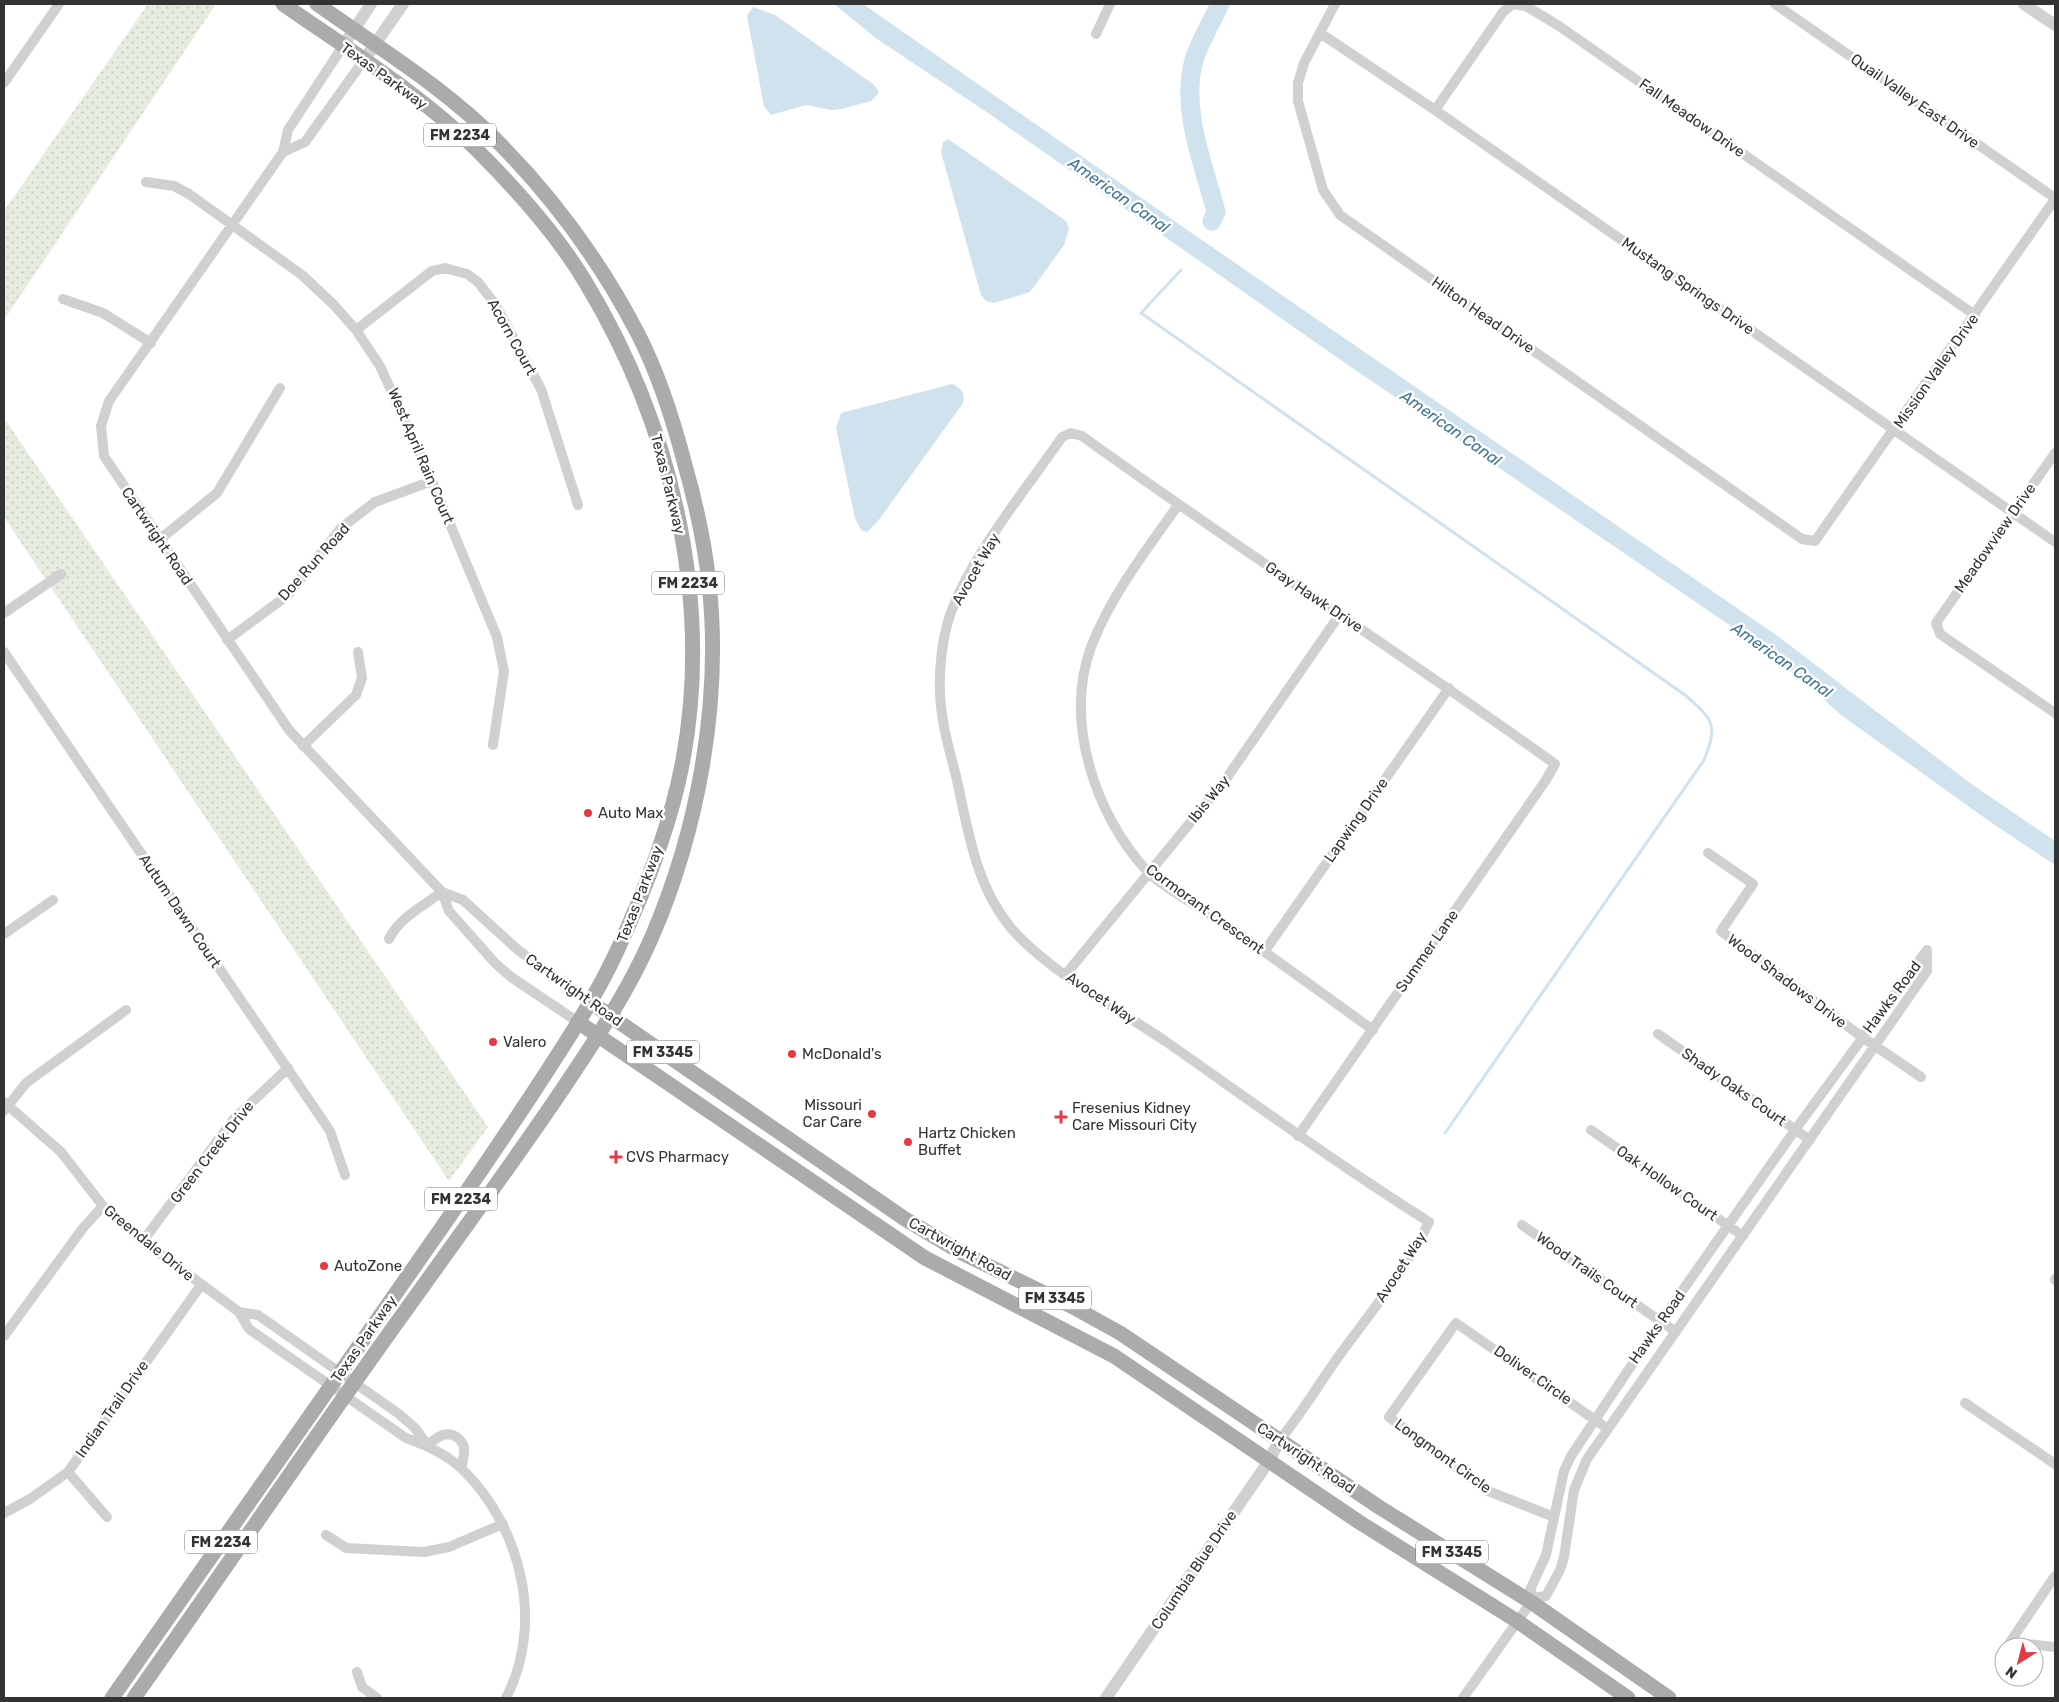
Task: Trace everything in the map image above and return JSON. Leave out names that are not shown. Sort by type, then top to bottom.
[{"type":"main road","name":"Texas Parkway","points":[[112,1698],[483,1167],[578,1022],[617,952],[650,873],[672,805],[683,758],[691,672],[690,601],[684,545],[659,440],[642,393],[612,329],[578,270],[515,189],[476,149],[431,110],[364,60],[283,4]]},
{"type":"main road","name":"Texas Parkway","points":[[134,1698],[354,1383],[516,1158],[611,1016],[649,943],[672,887],[696,804],[701,775],[710,688],[710,605],[703,544],[692,491],[676,430],[653,369],[617,295],[585,246],[559,211],[501,145],[466,113],[375,44],[317,4]]},
{"type":"main road","name":"Cartwright Road","points":[[590,1002],[905,1219],[990,1268],[1073,1307],[1158,1358],[1279,1441],[1532,1600],[1669,1698]]},
{"type":"main road","name":"Cartwright Road","points":[[578,1022],[894,1238],[960,1277],[1063,1328],[1114,1356],[1359,1522],[1517,1621],[1628,1698]]},
{"type":"main road","points":[[781,1161],[793,1142]]},
{"type":"main road","points":[[894,1238],[905,1219]]},
{"type":"main road","points":[[1063,1328],[1073,1307]]},
{"type":"street","points":[[4,83],[59,4]]},
{"type":"street","points":[[343,46],[371,4]]},
{"type":"street","points":[[364,60],[403,4]]},
{"type":"street","points":[[1096,34],[1110,4]]},
{"type":"street","name":"Hilton Head Drive","points":[[1335,4],[1304,63],[1298,83],[1298,101],[1323,190],[1340,215],[1802,539],[1815,542]]},
{"type":"street","name":"Fall Meadow Drive","points":[[1435,110],[1503,12],[1513,4],[1526,6],[1559,26],[1976,316]]},
{"type":"street","name":"Quail Valley East Drive","points":[[1775,4],[2055,198]]},
{"type":"street","points":[[2024,4],[2055,25]]},
{"type":"street","name":"Mustang Springs Drive","points":[[1320,33],[1435,110],[2055,542]]},
{"type":"street","name":"Cartwright Road","points":[[343,46],[288,130],[283,152],[109,401],[101,426],[104,456],[289,730],[442,892],[449,911],[495,963],[511,977],[578,1022]]},
{"type":"street","name":"Cartwright Road","points":[[283,152],[305,142],[364,60]]},
{"type":"street","name":"West April Rain Court","points":[[146,182],[174,186],[233,224],[302,275],[334,305],[356,330],[387,378],[497,637],[504,671],[493,745]]},
{"type":"street","name":"Mission Valley Drive","points":[[1815,542],[1976,316],[2055,198]]},
{"type":"street","name":"Acorn Court","points":[[356,330],[432,271],[445,268],[455,270],[467,274],[478,282],[495,304],[541,389],[578,505]]},
{"type":"street","points":[[63,299],[103,313],[151,342]]},
{"type":"street","points":[[159,540],[217,493],[280,388]]},
{"type":"street","name":"Gray Hawk Drive","points":[[1071,433],[1082,436],[1178,505],[1448,688],[1555,764]]},
{"type":"street","name":"Avocet Way","points":[[1071,433],[1062,437],[965,582],[949,617],[942,652],[940,692],[942,716],[970,840],[986,891],[1012,928],[1051,964],[1298,1136],[1429,1222],[1416,1249],[1279,1441]]},
{"type":"street","name":"Meadowview Drive","points":[[2055,453],[1936,623],[1940,634],[2055,713]]},
{"type":"street","name":"Doe Run Road","points":[[228,640],[288,595],[341,528],[375,502],[432,481]]},
{"type":"street","name":"Cormorant Crescent","points":[[1178,505],[1121,587],[1102,620],[1090,649],[1083,684],[1082,715],[1084,742],[1104,805],[1118,832],[1149,873],[1373,1030]]},
{"type":"street","points":[[4,613],[61,574]]},
{"type":"street","name":"Ibis Way","points":[[1066,974],[1226,779],[1340,614]]},
{"type":"street","name":"Autum Dawn Court","points":[[4,652],[330,1131],[345,1175]]},
{"type":"street","points":[[303,746],[356,695],[362,678],[358,652]]},
{"type":"street","name":"Lapwing Drive","points":[[1264,952],[1448,688]]},
{"type":"street","name":"Summer Lane","points":[[1298,1136],[1546,780],[1555,764]]},
{"type":"street","name":"Wood Shadows Drive","points":[[1708,853],[1754,884],[1721,931],[1862,1036],[1921,1077]]},
{"type":"street","points":[[389,939],[393,930],[402,920],[442,892]]},
{"type":"street","name":"Cartwright Road","points":[[442,892],[463,900],[518,950],[590,1002]]},
{"type":"street","points":[[4,934],[53,900]]},
{"type":"street","name":"Hawks Road","points":[[1463,1698],[1532,1600],[1546,1596],[1560,1570],[1574,1490],[1587,1459],[1876,1046],[1927,970],[1927,950],[1862,1036],[1795,1130],[1594,1418],[1570,1456],[1564,1472],[1546,1556],[1530,1590],[1532,1600]]},
{"type":"street","points":[[5,1106],[26,1083],[126,1010]]},
{"type":"street","name":"Shady Oaks Court","points":[[1658,1034],[1810,1140]]},
{"type":"street","name":"Green Creek Drive","points":[[143,1241],[233,1120],[288,1068]]},
{"type":"street","name":"Greendale Drive","points":[[5,1106],[60,1152],[103,1206],[143,1241],[239,1312],[250,1330],[406,1438],[427,1446]]},
{"type":"street","name":"Oak Hollow Court","points":[[1591,1130],[1743,1236]]},
{"type":"street","points":[[4,1336],[83,1228],[103,1206]]},
{"type":"street","name":"Wood Trails Court","points":[[1522,1225],[1676,1332]]},
{"type":"street","name":"Indian Trail Drive","points":[[4,1513],[30,1499],[68,1472],[201,1285]]},
{"type":"street","name":"Greendale Drive","points":[[239,1312],[258,1315],[399,1414],[415,1428],[427,1446]]},
{"type":"street","name":"Doliver Circle","points":[[1456,1322],[1608,1429]]},
{"type":"street","name":"Longmont Circle","points":[[1456,1322],[1389,1417],[1488,1491],[1554,1517]]},
{"type":"street","points":[[1965,1403],[2055,1464]]},
{"type":"street","points":[[462,1468],[464,1448],[462,1441],[457,1437],[449,1433],[442,1434],[427,1446],[462,1468],[486,1496],[503,1524],[519,1566],[524,1592],[525,1629],[518,1664],[506,1698]]},
{"type":"street","name":"Columbia Blue Drive","points":[[1106,1698],[1269,1461],[1279,1441]]},
{"type":"street","points":[[68,1472],[107,1517]]},
{"type":"street","points":[[326,1535],[346,1548],[424,1552],[449,1547],[503,1524]]},
{"type":"street","points":[[2055,1576],[2010,1642],[2055,1647]]},
{"type":"street","points":[[356,1672],[362,1687],[377,1698]]},
{"type":"shaded area","points":[[148,4],[216,4],[4,320],[4,211]]},
{"type":"shaded area","points":[[4,418],[488,1127],[449,1181],[4,517]]},
{"type":"water","name":"American Canal","points":[[834,4],[863,4],[1196,236],[1779,637],[1970,783],[2055,841],[2055,865],[1989,821],[1841,715],[1802,680],[1728,624],[1348,365],[991,115],[877,39]]},
{"type":"water","points":[[753,7],[775,15],[873,84],[878,90],[878,94],[871,101],[842,109],[832,110],[806,105],[771,115],[764,106],[747,16]]},
{"type":"water","points":[[948,139],[1066,221],[1069,229],[1064,245],[1030,292],[994,303],[986,301],[981,295],[941,152],[943,142]]},
{"type":"water","points":[[952,384],[963,393],[964,399],[961,406],[878,521],[867,532],[861,530],[855,518],[836,428],[841,413]]},
{"type":"waterway","points":[[1212,221],[1216,212],[1195,137],[1190,98],[1190,79],[1194,60],[1220,4]]},
{"type":"waterway","points":[[1181,270],[1141,313],[1685,695],[1707,716],[1710,723],[1712,730],[1711,738],[1704,760],[1445,1133]]},
{"type":"place","name":"Auto Max","points":[[588,813]]},
{"type":"place","name":"Valero","points":[[493,1042]]},
{"type":"place","name":"McDonald's","points":[[792,1054]]},
{"type":"place","name":"Missouri Car Care","points":[[872,1114]]},
{"type":"place","name":"Fresenius Kidney Care Missouri City","points":[[1061,1117]]},
{"type":"place","name":"Hartz Chicken Buffet","points":[[908,1142]]},
{"type":"place","name":"CVS Pharmacy","points":[[616,1157]]},
{"type":"place","name":"AutoZone","points":[[324,1266]]}]
